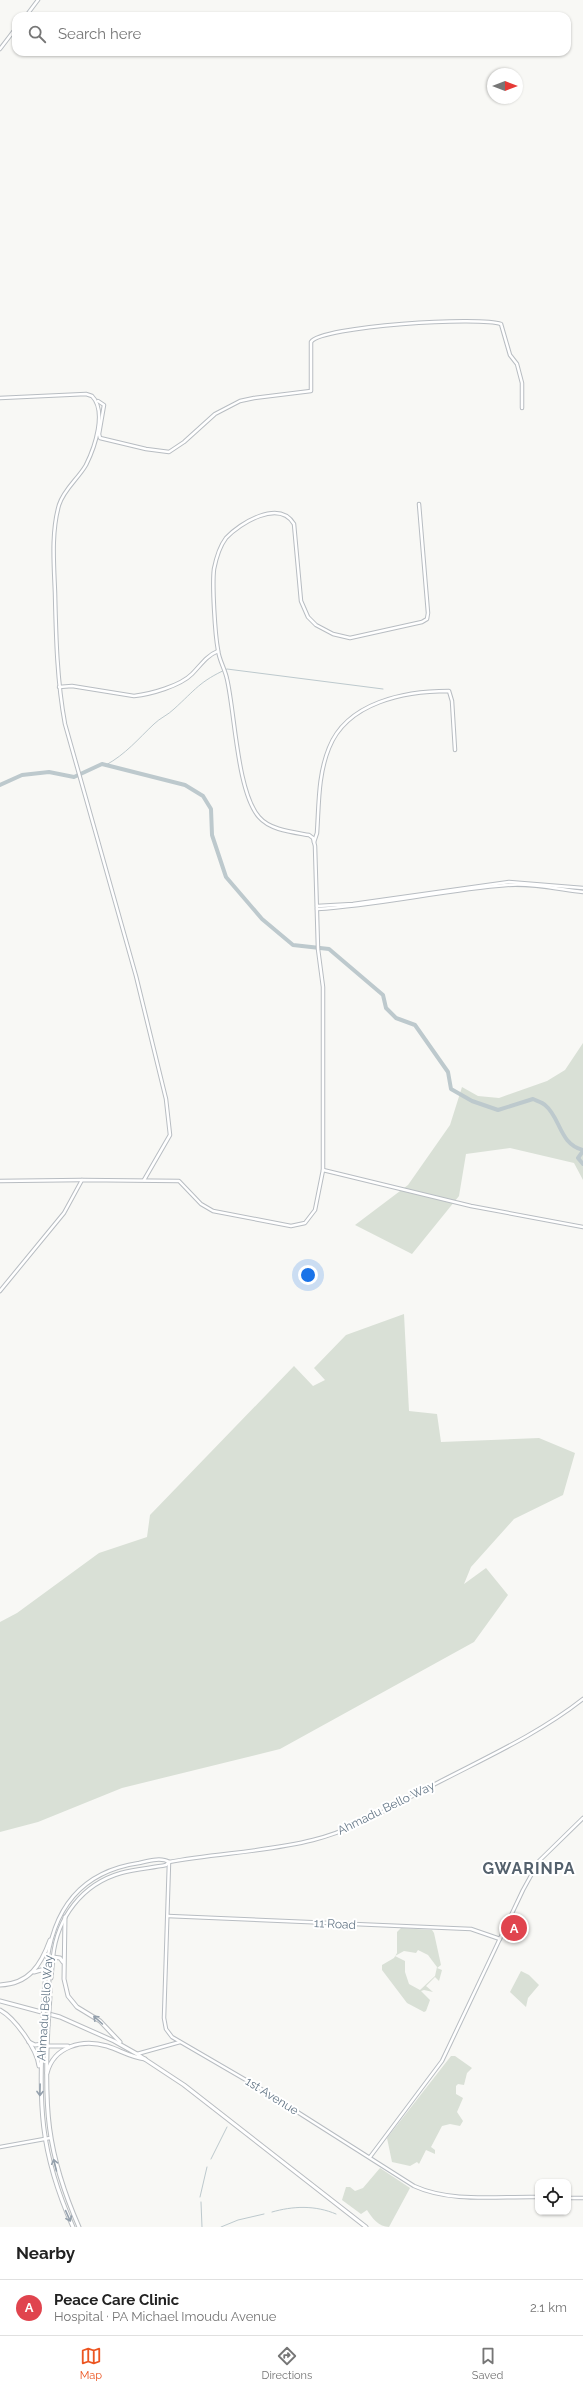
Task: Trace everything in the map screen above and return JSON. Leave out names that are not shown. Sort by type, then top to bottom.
[{"type":"main road","points":[[65,1917],[64,1963],[66,1989],[72,2002],[96,2018],[126,2047]]},
{"type":"main road","points":[[30,1974],[41,1963],[50,1940]]},
{"type":"main road","points":[[46,1966],[53,1957],[61,1959],[64,1963]]},
{"type":"main road","name":"Ahmadu Bello Way","points":[[53,1957],[48,2038],[44,2045],[40,2078],[40,2110],[44,2140],[54,2178],[73,2227]]},
{"type":"main road","points":[[0,1985],[14,1982],[30,1974],[46,1971],[49,1976],[50,1994]]},
{"type":"main road","name":"Ahmadu Bello Way","points":[[46,1971],[42,2025],[50,2138],[59,2176],[79,2227]]},
{"type":"main road","points":[[0,2000],[60,2017],[138,2054],[184,2085],[366,2227]]},
{"type":"main road","points":[[0,2010],[12,2020],[28,2041],[38,2058],[40,2078]]},
{"type":"main road","points":[[28,2041],[44,2045],[100,2045],[129,2056],[145,2059]]},
{"type":"main road","points":[[45,2081],[52,2060],[60,2052],[70,2046]]},
{"type":"street","points":[[29,12],[38,0]]},
{"type":"street","points":[[0,48],[12,33]]},
{"type":"street","points":[[0,398],[86,394],[92,396],[104,405],[99,434],[100,438],[146,449],[169,452],[184,442],[215,414],[240,401],[311,391],[311,342],[316,338],[343,330],[401,324],[467,322],[501,324],[509,353],[516,362],[522,383],[522,408]]},
{"type":"street","points":[[97,401],[99,415],[91,453],[83,469],[63,497],[57,513],[54,569],[59,687],[65,724],[136,976],[166,1099],[170,1135],[144,1180]]},
{"type":"street","points":[[316,836],[310,836],[274,827],[262,820],[254,811],[244,778],[226,673],[218,652],[214,580],[216,562],[227,537],[255,518],[266,514],[287,516],[294,524],[301,601],[308,617],[320,628],[333,634],[350,638],[425,621],[428,613],[419,504]]},
{"type":"street","points":[[59,687],[75,687],[134,696],[144,695],[177,684],[192,674],[210,654],[218,652]]},
{"type":"street","points":[[0,1181],[179,1181],[201,1204],[213,1211],[291,1226],[305,1222],[313,1214],[323,1170],[323,987],[318,949],[314,842],[316,836],[321,777],[330,746],[346,723],[370,705],[392,697],[449,691],[452,701],[454,750]]},
{"type":"street","points":[[310,836],[314,842]]},
{"type":"street","points":[[317,907],[354,904],[509,882],[583,888]]},
{"type":"street","points":[[317,907],[354,907],[458,890],[509,885],[583,892]]},
{"type":"street","points":[[323,1170],[471,1206],[583,1227]]},
{"type":"street","points":[[0,1291],[64,1213],[82,1180]]},
{"type":"street","name":"Ahmadu Bello Way","points":[[53,1957],[56,1937],[65,1917],[82,1896],[104,1880],[129,1871],[166,1865],[169,1862],[298,1843],[343,1830],[470,1766],[539,1727],[583,1699]]},
{"type":"street","points":[[370,2157],[442,2062],[500,1939],[539,1861],[583,1818]]},
{"type":"street","name":"Ahmadu Bello Way","points":[[46,1971],[50,1940],[64,1908],[90,1881],[105,1872],[126,1865],[163,1860],[169,1862]]},
{"type":"street","name":"1st Avenue","points":[[169,1862],[164,2024],[168,2033],[180,2042],[258,2087],[414,2186],[434,2194],[535,2197]]},
{"type":"street","name":"11 Road","points":[[168,1916],[471,1929],[479,1930],[500,1939]]},
{"type":"street","points":[[138,2054],[180,2042]]},
{"type":"street","points":[[0,2147],[50,2138]]},
{"type":"street","points":[[571,2198],[583,2198]]},
{"type":"shaded area","points":[[583,1043],[583,1180],[574,1163],[510,1148],[466,1154],[459,1196],[412,1254],[355,1225],[408,1185],[450,1125],[462,1087],[478,1096],[499,1098],[547,1081],[565,1070]]},
{"type":"shaded area","points":[[404,1314],[409,1411],[437,1414],[441,1442],[539,1438],[575,1453],[563,1495],[514,1519],[471,1567],[464,1584],[486,1568],[508,1595],[474,1642],[280,1749],[122,1788],[38,1822],[0,1832],[0,1622],[17,1613],[99,1553],[147,1537],[150,1515],[294,1366],[313,1386],[325,1380],[314,1368],[346,1335]]},
{"type":"shaded area","points":[[401,1928],[432,1930],[434,1933],[441,1965],[437,1968],[442,1970],[439,1981],[435,1977],[426,1986],[433,1992],[424,1990],[421,1991],[430,2000],[426,2011],[424,2012],[407,2003],[382,1970],[382,1965],[394,1958],[395,1956],[397,1953],[397,1932]],"holes":[[[418,1950],[428,1955],[437,1967],[435,1976],[420,1990],[409,1984],[405,1972],[405,1961],[395,1956],[404,1951],[416,1953]]]},
{"type":"shaded area","points":[[521,1971],[529,1975],[539,1985],[528,1998],[526,2007],[510,1992]]},
{"type":"shaded area","points":[[451,2056],[455,2056],[472,2068],[467,2073],[464,2085],[458,2084],[456,2086],[456,2094],[463,2098],[457,2112],[463,2121],[460,2126],[450,2124],[442,2126],[431,2147],[435,2150],[435,2154],[426,2150],[419,2164],[417,2162],[410,2166],[392,2162],[387,2138]]},
{"type":"shaded area","points":[[380,2168],[410,2188],[389,2227],[379,2224],[367,2210],[361,2214],[342,2200],[346,2187],[350,2187],[355,2191],[363,2188]]},
{"type":"waterway","points":[[106,765],[126,751],[156,722],[172,711],[198,686],[227,669],[383,689]]},
{"type":"waterway","points":[[0,785],[22,775],[49,772],[74,777],[102,764],[185,785],[203,796],[211,809],[212,835],[226,877],[262,919],[293,945],[329,949],[383,995],[386,1008],[396,1018],[415,1025],[448,1072],[451,1089],[472,1101],[498,1110],[533,1099],[541,1102],[550,1110],[569,1142],[575,1147],[583,1150]]},
{"type":"waterway","points":[[583,1151],[578,1158],[583,1164]]},
{"type":"waterway","points":[[211,2159],[227,2127]]},
{"type":"waterway","points":[[200,2197],[207,2167]]},
{"type":"waterway","points":[[201,2202],[202,2227]]},
{"type":"waterway","points":[[272,2212],[304,2207],[320,2209],[336,2214]]},
{"type":"waterway","points":[[221,2227],[238,2220],[264,2214]]},
{"type":"place","name":"Peace Care Clinic","points":[[514,1928]]},
{"type":"district","name":"GWARINPA","points":[[529,1868]]}]
